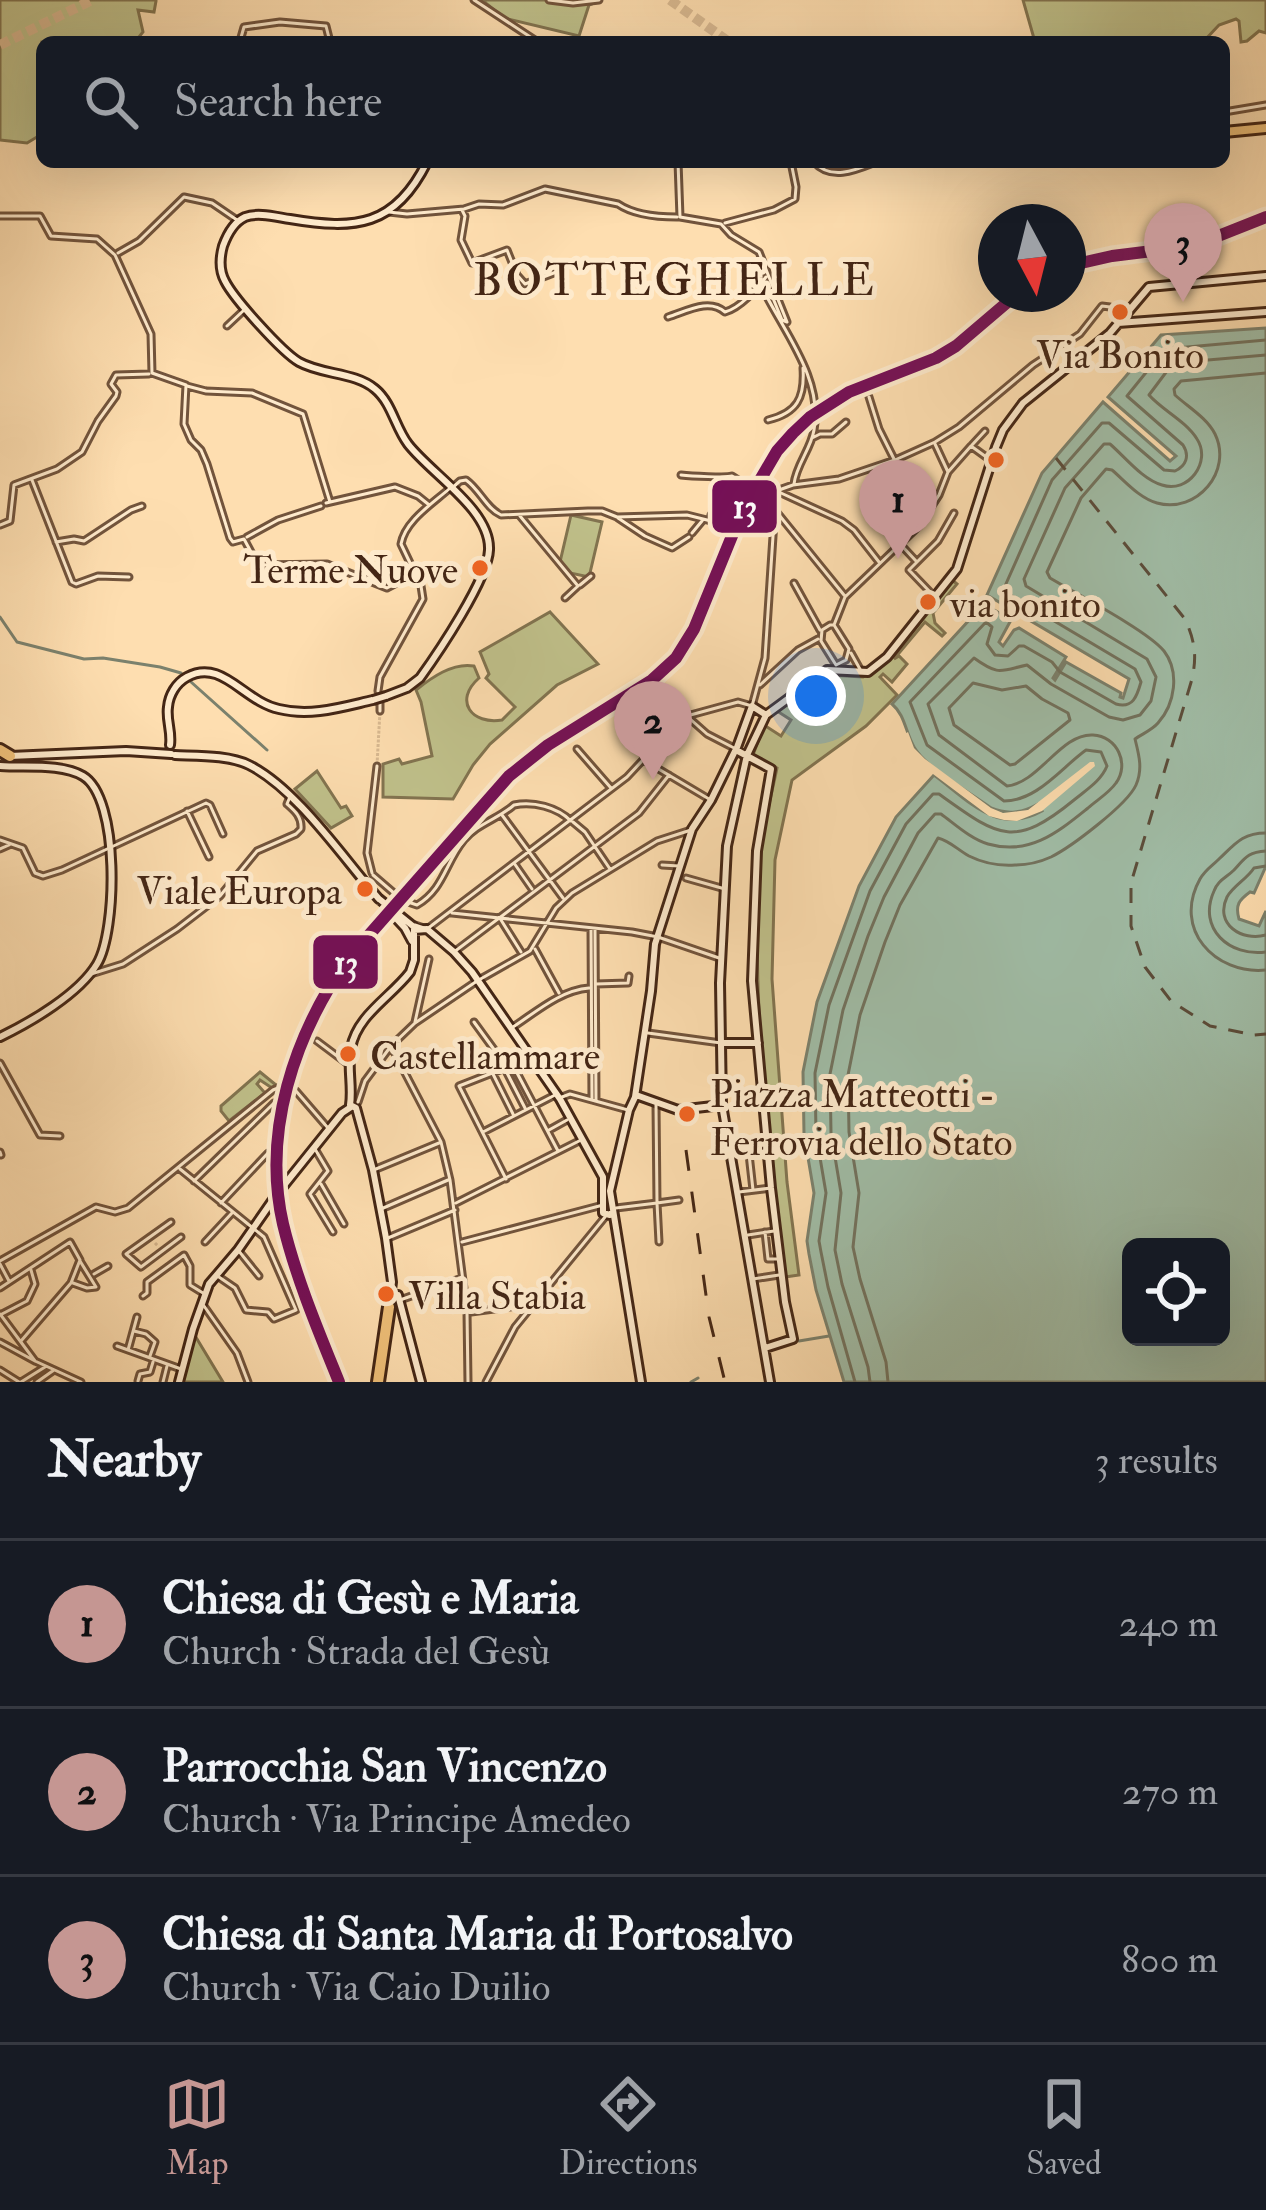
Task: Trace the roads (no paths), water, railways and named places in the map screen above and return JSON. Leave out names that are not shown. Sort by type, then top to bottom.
[{"type":"highway","points":[[378,1382],[394,1297]]},
{"type":"main road","points":[[1230,131],[1266,128]]},
{"type":"street","points":[[474,0],[529,36]]},
{"type":"street","points":[[549,0],[599,0]]},
{"type":"street","points":[[241,36],[244,27],[280,22],[326,26],[328,36]]},
{"type":"street","points":[[1230,111],[1266,105]]},
{"type":"street","points":[[174,750],[168,704],[182,680],[193,674],[210,670],[260,703],[304,713],[380,700],[407,688],[420,678],[487,567],[490,546],[475,512],[412,449],[374,387],[296,361],[223,278],[220,259],[226,238],[248,215],[331,226],[358,223],[387,212],[405,197],[423,168]]},
{"type":"street","points":[[678,168],[680,217]]},
{"type":"street","points":[[387,212],[503,205],[545,189],[618,204],[642,214],[722,224],[774,209],[796,197],[792,168]]},
{"type":"street","points":[[820,168],[846,172],[858,168]]},
{"type":"street","points":[[115,255],[134,246],[184,197],[212,203],[238,221]]},
{"type":"street","points":[[462,209],[461,240],[472,263],[507,250],[525,284],[564,269]]},
{"type":"street","points":[[0,217],[40,216],[51,236],[97,238],[115,255],[151,334],[152,374]]},
{"type":"street","points":[[722,224],[759,252],[787,322],[770,291],[766,295],[815,395],[814,437],[794,476],[796,486]]},
{"type":"street","points":[[668,316],[707,304],[725,312],[733,310],[767,276]]},
{"type":"street","points":[[770,1382],[722,1105],[721,959],[728,846],[748,755],[766,715],[827,670],[865,672],[887,657],[957,568],[1003,430],[1024,403],[1110,334],[1149,287],[1266,276]]},
{"type":"street","points":[[378,691],[380,677],[421,605],[421,586],[400,537],[460,481],[478,489],[498,514],[687,515],[747,530],[711,515],[747,524],[777,492],[839,478],[934,442],[1074,338],[1102,306],[1110,307],[1118,323]]},
{"type":"street","points":[[227,326],[247,308]]},
{"type":"street","points":[[1118,323],[1266,312]]},
{"type":"street","points":[[768,420],[792,411],[804,382],[803,366]]},
{"type":"street","points":[[0,525],[10,521],[14,485],[57,469],[82,452],[116,396],[111,384],[116,375],[152,374],[206,391],[252,393],[303,414],[326,504]]},
{"type":"street","points":[[186,385],[184,424],[201,450],[233,542],[278,520],[395,487],[430,505]]},
{"type":"street","points":[[868,397],[895,460]]},
{"type":"street","points":[[814,437],[832,434],[846,422]]},
{"type":"street","points":[[821,632],[834,625],[845,597],[928,513],[948,472],[985,431]]},
{"type":"street","points":[[934,442],[948,472]]},
{"type":"street","points":[[970,447],[992,462]]},
{"type":"street","points":[[681,475],[732,476],[777,492],[842,521],[880,563]]},
{"type":"street","points":[[31,478],[67,576],[76,584],[98,577],[129,577]]},
{"type":"street","points":[[641,1382],[608,1209],[607,1177],[636,1098],[652,954],[692,830],[736,750],[759,686],[766,644],[771,499]]},
{"type":"street","points":[[54,542],[74,538],[84,542],[142,506]]},
{"type":"street","points":[[773,508],[845,597]]},
{"type":"street","points":[[518,514],[578,586]]},
{"type":"street","points":[[934,597],[910,572],[954,514]]},
{"type":"street","points":[[617,517],[622,524],[672,548],[704,519]]},
{"type":"street","points":[[243,539],[258,566],[327,564],[387,588],[414,574]]},
{"type":"street","points":[[900,544],[917,562]]},
{"type":"street","points":[[565,598],[591,576]]},
{"type":"street","points":[[794,584],[836,668]]},
{"type":"street","points":[[834,625],[865,672]]},
{"type":"street","points":[[759,686],[798,650],[820,639]]},
{"type":"street","points":[[836,668],[849,649]]},
{"type":"street","points":[[673,726],[655,701],[667,692],[707,734],[771,769],[756,863],[752,981],[771,1188],[793,1340],[765,1348]]},
{"type":"street","points":[[380,700],[380,711]]},
{"type":"street","points":[[410,928],[427,928],[571,821],[612,789],[686,717],[738,702],[766,715]]},
{"type":"street","points":[[577,749],[612,789]]},
{"type":"street","points":[[3,754],[159,754],[174,750],[250,765],[290,797],[410,928],[414,960],[410,972],[360,1025],[349,1065],[381,1209],[394,1297],[420,1382]]},
{"type":"street","points":[[644,760],[711,800]]},
{"type":"street","points":[[0,766],[74,772],[92,782],[101,799],[108,847],[110,922],[104,951],[90,974],[53,1006],[0,1036]]},
{"type":"street","points":[[377,766],[368,853],[373,875],[403,900],[417,905],[435,892],[466,838],[520,803],[559,810],[580,826],[610,869]]},
{"type":"street","points":[[454,952],[639,813],[669,775]]},
{"type":"street","points":[[90,974],[123,964],[177,929],[220,896],[257,851],[296,834],[301,824],[298,813],[287,804],[290,797]]},
{"type":"street","points":[[0,845],[23,848],[35,873],[43,875],[62,871],[206,803],[223,834]]},
{"type":"street","points":[[187,811],[209,857]]},
{"type":"street","points":[[502,815],[564,899]]},
{"type":"street","points":[[179,1382],[203,1298],[216,1275],[354,1104],[391,1046],[415,1023],[534,948],[564,899],[657,842],[692,830]]},
{"type":"street","points":[[514,863],[533,890]]},
{"type":"street","points":[[662,865],[681,866]]},
{"type":"street","points":[[365,884],[373,875]]},
{"type":"street","points":[[686,878],[725,889]]},
{"type":"street","points":[[448,912],[658,937],[721,959]]},
{"type":"street","points":[[500,918],[523,956]]},
{"type":"street","points":[[427,928],[478,981],[533,1057],[607,1177]]},
{"type":"street","points":[[593,928],[594,1100]]},
{"type":"street","points":[[534,948],[561,996]]},
{"type":"street","points":[[415,1023],[429,959]]},
{"type":"street","points":[[512,1028],[577,988],[628,983],[629,976]]},
{"type":"street","points":[[474,1022],[534,1105],[559,1152]]},
{"type":"street","points":[[646,1032],[721,1043],[758,1043]]},
{"type":"street","points":[[316,1041],[349,1065]]},
{"type":"street","points":[[391,1046],[441,1142],[450,1180],[464,1278],[468,1382]]},
{"type":"street","points":[[506,1179],[459,1086],[533,1057]]},
{"type":"street","points":[[0,1063],[40,1135],[60,1136]]},
{"type":"street","points":[[509,1067],[526,1109]]},
{"type":"street","points":[[493,1074],[514,1115]]},
{"type":"street","points":[[351,1083],[363,1084]]},
{"type":"street","points":[[10,1282],[0,1263],[96,1207],[115,1212],[128,1208],[269,1092],[283,1086],[296,1091],[330,1129]]},
{"type":"street","points":[[483,1132],[534,1105],[570,1094],[629,1110]]},
{"type":"street","points":[[636,1098],[678,1110],[722,1105]]},
{"type":"street","points":[[194,1181],[274,1103]]},
{"type":"street","points":[[656,1103],[658,1242]]},
{"type":"street","points":[[548,1131],[571,1119]]},
{"type":"street","points":[[386,1238],[582,1140]]},
{"type":"street","points":[[373,1170],[441,1142]]},
{"type":"street","points":[[729,1147],[766,1143]]},
{"type":"street","points":[[748,1144],[753,1190]]},
{"type":"street","points":[[315,1148],[328,1172],[310,1194],[333,1232]]},
{"type":"street","points":[[221,1203],[268,1153]]},
{"type":"street","points":[[178,1168],[264,1238],[296,1310],[274,1319],[268,1312],[246,1310],[235,1288],[216,1275]]},
{"type":"street","points":[[381,1209],[450,1180]]},
{"type":"street","points":[[320,1181],[344,1224]]},
{"type":"street","points":[[737,1192],[771,1188]]},
{"type":"street","points":[[460,1243],[608,1209],[679,1200]]},
{"type":"street","points":[[486,1382],[505,1342],[608,1209]]},
{"type":"street","points":[[205,1242],[232,1213]]},
{"type":"street","points":[[171,1222],[158,1247],[181,1237]]},
{"type":"street","points":[[745,1236],[776,1231]]},
{"type":"street","points":[[765,1232],[768,1259],[779,1258]]},
{"type":"street","points":[[0,1288],[70,1242],[96,1287],[71,1283]]},
{"type":"street","points":[[238,1250],[260,1276]]},
{"type":"street","points":[[143,1296],[147,1282],[184,1255],[190,1266],[190,1285],[237,1353],[248,1382]]},
{"type":"street","points":[[21,1341],[71,1283],[80,1261]]},
{"type":"street","points":[[91,1276],[108,1266]]},
{"type":"street","points":[[30,1268],[34,1291],[21,1306],[0,1315],[35,1361]]},
{"type":"street","points":[[752,1279],[781,1275]]},
{"type":"street","points":[[394,1297],[464,1278]]},
{"type":"street","points":[[467,1312],[534,1304]]},
{"type":"street","points":[[128,1350],[137,1317]]},
{"type":"street","points":[[134,1331],[155,1342],[150,1372],[140,1374],[138,1381]]},
{"type":"street","points":[[0,1342],[78,1382]]},
{"type":"street","points":[[117,1346],[183,1369]]},
{"type":"street","points":[[0,1357],[8,1347]]},
{"type":"street","points":[[163,1382],[168,1365]]},
{"type":"street","points":[[0,1370],[20,1382],[46,1366]]},
{"type":"street","points":[[37,1382],[54,1370]]},
{"type":"water","points":[[1266,328],[1266,866],[1254,893],[1243,898],[1237,910],[1239,919],[1259,926],[1266,911],[1266,1382],[844,1382],[816,1290],[807,1241],[814,1193],[804,1134],[803,1072],[817,1002],[859,886],[896,817],[934,775],[971,804],[997,817],[1026,818],[1042,811],[1038,804],[1015,812],[991,808],[949,779],[920,755],[892,704],[984,604],[1011,620],[999,642],[1003,646],[1019,628],[1066,657],[1055,680],[1066,662],[1123,698],[1129,679],[987,595],[1042,473],[1103,402],[1170,461],[1176,456],[1108,397],[1161,335]]},
{"type":"waterway","points":[[0,617],[17,642],[84,659],[103,658],[181,673],[267,750]]},
{"type":"waterway","points":[[799,1341],[829,1336]]},
{"type":"waterway","points":[[691,1382],[698,1378]]},
{"type":"tunnel","points":[[0,45],[92,0]]},
{"type":"tunnel","points":[[670,0],[721,36]]},
{"type":"tunnel","points":[[377,765],[380,711]]},
{"type":"tunnel","points":[[155,1243],[158,1246]]},
{"type":"railway","points":[[686,1150],[709,1317],[725,1382]]},
{"type":"place","name":"Chiesa di Santa Maria di Portosalvo","points":[[1183,302]]},
{"type":"place","name":"Via Bonito","points":[[1120,312]]},
{"type":"place","name":"Chiesa di Gesù e Maria","points":[[898,559]]},
{"type":"place","name":"Terme Nuove","points":[[480,568]]},
{"type":"place","name":"via bonito","points":[[928,602]]},
{"type":"place","name":"Parrocchia San Vincenzo","points":[[653,780]]},
{"type":"place","name":"Viale Europa","points":[[365,889]]},
{"type":"place","name":"Castellammare","points":[[348,1054]]},
{"type":"place","name":"Piazza Matteotti - Ferrovia dello Stato","points":[[687,1114]]},
{"type":"place","name":"Villa Stabia","points":[[386,1294]]},
{"type":"district","name":"BOTTEGHELLE","points":[[675,279]]}]
